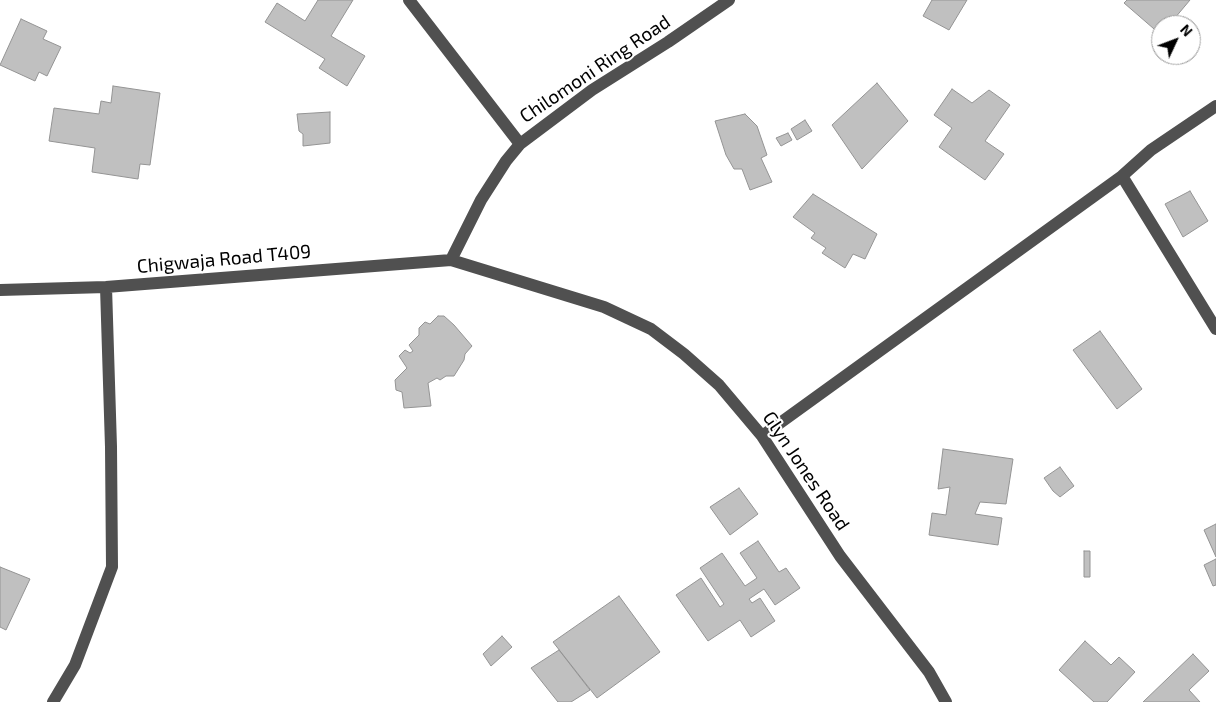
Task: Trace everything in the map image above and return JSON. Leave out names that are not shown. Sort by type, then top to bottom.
[{"type":"street","points":[[409,0],[520,144]]},
{"type":"street","name":"Chilomoni Ring Road","points":[[452,260],[481,200],[506,161],[520,144],[592,90],[668,42],[729,0]]},
{"type":"street","points":[[762,436],[1122,176],[1151,150],[1216,106]]},
{"type":"street","points":[[1122,176],[1216,329]]},
{"type":"street","name":"Chigwaja Road T409","points":[[0,290],[106,287],[452,260]]},
{"type":"street","name":"Glyn Jones Road","points":[[452,260],[604,307],[652,329],[719,385],[762,436],[840,556],[929,672],[946,702]]},
{"type":"street","points":[[53,702],[75,665],[112,566],[111,447],[106,287]]},
{"type":"building","points":[[318,0],[353,0],[331,36],[365,56],[347,86],[319,68],[325,59],[265,22],[277,3],[305,21]]},
{"type":"building","points":[[932,0],[967,0],[949,30],[923,16]]},
{"type":"building","points":[[1127,0],[1190,0],[1177,15],[1151,15],[1151,26],[1124,3]]},
{"type":"building","points":[[21,19],[47,31],[43,39],[61,47],[47,76],[39,72],[35,81],[0,65]]},
{"type":"building","points":[[877,83],[908,121],[862,169],[832,125]]},
{"type":"building","points":[[113,86],[160,93],[150,165],[140,164],[138,179],[92,172],[95,148],[49,141],[54,108],[99,114],[101,101],[111,103]]},
{"type":"building","points":[[952,89],[972,103],[989,90],[1010,105],[985,141],[1004,154],[985,180],[939,147],[952,128],[934,115]]},
{"type":"building","points":[[330,112],[330,143],[303,146],[303,134],[299,131],[297,114]]},
{"type":"building","points":[[745,114],[757,126],[767,155],[761,158],[772,182],[750,190],[742,169],[734,169],[726,155],[715,121]]},
{"type":"building","points":[[805,120],[812,131],[797,140],[791,129]]},
{"type":"building","points":[[788,133],[792,140],[781,146],[776,138]]},
{"type":"building","points":[[1190,191],[1208,221],[1183,237],[1165,204]]},
{"type":"building","points":[[813,194],[877,234],[865,259],[853,254],[845,268],[822,253],[826,248],[811,238],[815,233],[793,217]]},
{"type":"building","points":[[438,316],[444,316],[472,346],[465,354],[464,360],[454,376],[446,376],[440,380],[437,378],[428,383],[431,406],[404,408],[402,392],[396,390],[395,380],[407,368],[399,356],[405,350],[410,353],[413,351],[409,345],[419,335],[419,328],[425,322],[430,324]]},
{"type":"building","points":[[1100,331],[1142,389],[1117,409],[1073,350]]},
{"type":"building","points":[[943,449],[1013,459],[1006,504],[980,502],[975,514],[1002,518],[998,545],[929,535],[932,513],[946,515],[950,487],[938,489]]},
{"type":"building","points":[[1060,467],[1074,486],[1060,497],[1044,478]]},
{"type":"building","points":[[739,488],[758,514],[730,535],[710,507]]},
{"type":"building","points":[[1216,524],[1216,557],[1204,530]]},
{"type":"building","points":[[758,541],[779,572],[786,568],[800,588],[775,605],[764,589],[749,599],[752,603],[760,598],[775,621],[751,637],[740,620],[708,641],[676,595],[701,578],[720,607],[724,604],[700,568],[722,553],[745,586],[757,578],[740,553]]},
{"type":"building","points":[[1084,551],[1090,551],[1090,577],[1084,577]]},
{"type":"building","points":[[1216,559],[1216,585],[1213,586],[1204,565]]},
{"type":"building","points":[[0,567],[30,579],[6,630],[0,627]]},
{"type":"building","points":[[619,596],[660,652],[597,698],[553,642]]},
{"type":"building","points":[[502,636],[512,647],[491,666],[483,654]]},
{"type":"building","points":[[1085,641],[1111,665],[1119,657],[1135,672],[1107,702],[1094,702],[1059,670]]},
{"type":"building","points":[[559,650],[590,690],[571,702],[558,702],[531,668]]},
{"type":"building","points":[[1193,654],[1209,671],[1189,690],[1200,702],[1143,702]]}]
